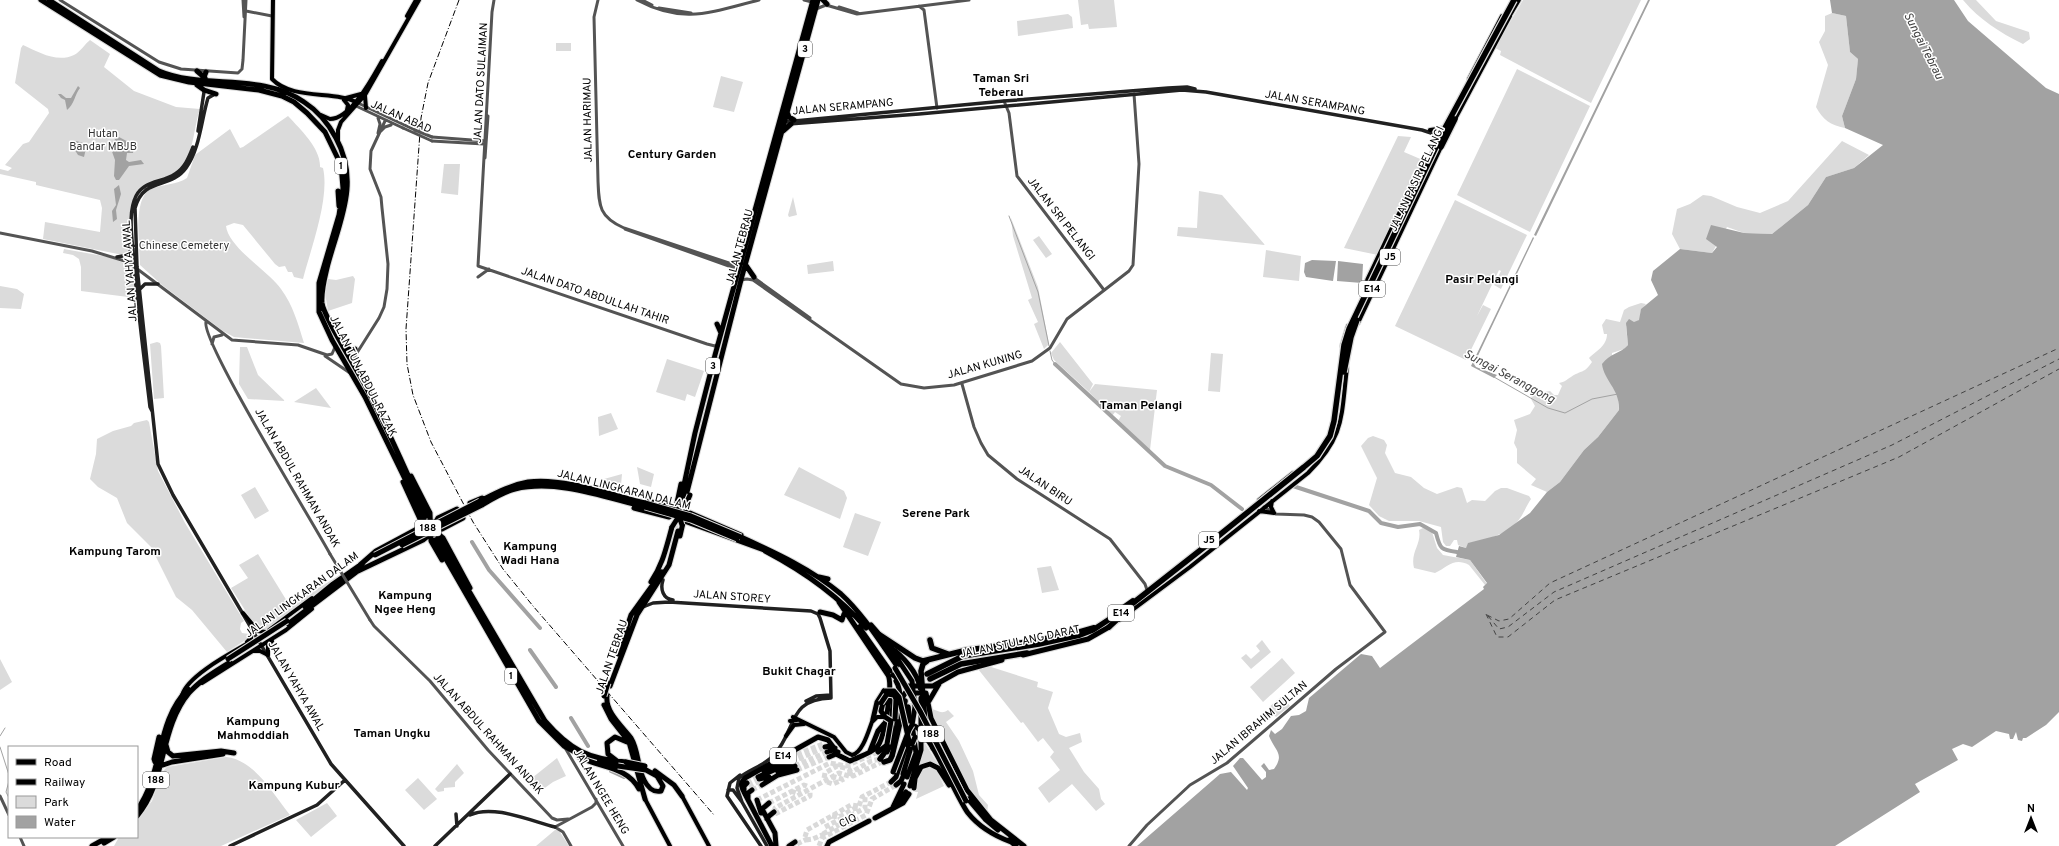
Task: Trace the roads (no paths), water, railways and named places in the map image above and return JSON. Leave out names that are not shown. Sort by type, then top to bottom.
[{"type":"highway","name":"JALAN TUN ABDUL RAZAK","points":[[41,0],[165,78],[264,91],[290,100],[307,112],[325,132],[341,165],[343,188],[339,215],[326,255],[318,293],[321,316],[335,346],[377,422],[392,455],[425,517]]},
{"type":"highway","name":"JALAN TUN ABDUL RAZAK","points":[[49,0],[156,69],[176,76],[206,76],[276,89],[297,97],[317,112],[327,123],[339,143],[347,169],[347,191],[345,206],[325,278],[322,299],[324,309],[354,364],[392,442],[425,517]]},
{"type":"highway","name":"E14","points":[[928,678],[948,659],[1039,644],[1080,635],[1107,622],[1288,480],[1323,448],[1333,428],[1347,332],[1434,152],[1499,24],[1513,0]]},
{"type":"highway","name":"E14","points":[[1109,626],[1283,489],[1325,451],[1333,438],[1337,424],[1347,357],[1354,326],[1468,93],[1519,0]]},
{"type":"highway","name":"JALAN TEBRAU","points":[[681,500],[700,441],[741,280],[741,267],[787,93],[818,3]]},
{"type":"highway","name":"JALAN TEBRAU","points":[[681,500],[695,433],[718,344],[781,136],[818,3]]},
{"type":"highway","points":[[197,71],[206,76]]},
{"type":"highway","points":[[189,82],[200,85],[204,91],[215,94]]},
{"type":"highway","points":[[772,148],[780,126],[784,122],[782,116],[787,93]]},
{"type":"highway","points":[[781,136],[786,127],[792,122],[787,111]]},
{"type":"highway","points":[[328,144],[341,165]]},
{"type":"highway","points":[[1368,286],[1368,280],[1415,181],[1434,152]]},
{"type":"highway","points":[[338,191],[339,215]]},
{"type":"highway","points":[[741,267],[754,277]]},
{"type":"highway","points":[[718,324],[722,333]]},
{"type":"highway","points":[[342,343],[349,350],[355,349]]},
{"type":"highway","points":[[349,355],[347,360],[352,375]]},
{"type":"highway","points":[[659,504],[673,504],[679,493],[695,433]]},
{"type":"highway","points":[[670,536],[681,519],[690,495],[700,441]]},
{"type":"highway","name":"JALAN LINGKARAN DALAM","points":[[138,808],[148,791],[158,766],[166,726],[174,706],[202,676],[287,625],[360,565],[509,487],[528,482],[577,489],[691,516],[764,550],[799,569],[831,594],[861,623],[896,667]]},
{"type":"highway","name":"JALAN LINGKARAN DALAM","points":[[481,503],[509,491],[523,487],[562,486]]},
{"type":"highway","points":[[425,517],[441,516],[509,487]]},
{"type":"highway","points":[[423,540],[437,539],[446,528],[473,512],[523,487]]},
{"type":"highway","points":[[577,489],[610,492],[673,508],[687,525],[694,525]]},
{"type":"highway","points":[[577,489],[653,513],[681,519],[764,550]]},
{"type":"highway","points":[[679,493],[681,500],[680,504],[686,504],[690,495]]},
{"type":"highway","points":[[690,495],[690,507],[697,516],[763,544],[785,557]]},
{"type":"highway","points":[[656,587],[663,580],[672,566],[676,553],[681,519],[681,500]]},
{"type":"highway","points":[[669,517],[674,514],[673,508]]},
{"type":"highway","points":[[640,606],[648,586],[659,570],[666,554],[670,536],[670,522],[666,518],[653,513]]},
{"type":"highway","points":[[356,572],[423,540],[428,536],[431,528],[441,516]]},
{"type":"highway","points":[[681,519],[697,516]]},
{"type":"highway","points":[[425,517],[437,539]]},
{"type":"highway","points":[[425,517],[437,539]]},
{"type":"highway","points":[[417,529],[425,517]]},
{"type":"highway","name":"JALAN TEBRAU","points":[[640,606],[656,587],[669,564],[681,519]]},
{"type":"highway","name":"JALAN TEBRAU","points":[[645,800],[630,745],[604,707],[609,685],[640,606],[662,573],[681,519]]},
{"type":"highway","points":[[360,565],[376,551],[417,529],[446,528]]},
{"type":"highway","name":"1","points":[[437,539],[467,581],[476,604],[534,704],[550,728],[568,743],[586,755],[618,764],[626,762],[662,775],[682,796]]},
{"type":"highway","name":"1","points":[[437,539],[451,577],[475,613],[539,721],[564,746],[590,759],[644,769]]},
{"type":"highway","name":"JALAN LINGKARAN DALAM","points":[[740,539],[785,557],[818,577],[841,595],[859,614],[896,667],[923,710],[967,800],[983,821],[1016,846]]},
{"type":"highway","name":"JALAN LINGKARAN DALAM","points":[[322,595],[356,572],[376,556]]},
{"type":"highway","points":[[818,577],[828,579]]},
{"type":"highway","points":[[826,750],[850,761],[876,748],[885,731],[885,721],[891,685],[890,678],[831,594]]},
{"type":"highway","points":[[839,602],[886,677],[887,687],[881,712],[885,721]]},
{"type":"highway","points":[[820,612],[833,614],[842,620],[844,612]]},
{"type":"highway","points":[[844,612],[864,633],[901,690],[906,705],[913,744],[903,778],[896,785],[902,777],[910,745],[899,697],[894,690],[884,691],[877,702],[873,719]]},
{"type":"highway","points":[[859,614],[903,660],[917,678],[927,737],[957,795]]},
{"type":"highway","name":"JALAN STULANG DARAT","points":[[928,678],[961,664],[1027,653],[1088,639],[1109,626]]},
{"type":"highway","points":[[880,636],[908,654],[914,655],[918,660],[929,659]]},
{"type":"highway","points":[[930,640],[932,648],[948,654]]},
{"type":"highway","points":[[999,646],[1022,647]]},
{"type":"highway","name":"J5","points":[[929,659],[948,654],[999,646]]},
{"type":"highway","points":[[619,666],[621,653]]},
{"type":"highway","points":[[928,706],[931,694],[939,683],[958,672],[1027,653]]},
{"type":"highway","points":[[929,659],[922,666],[928,678],[939,683]]},
{"type":"highway","points":[[892,675],[904,685],[919,689],[927,695],[931,718],[967,790],[991,820],[1024,846]]},
{"type":"highway","points":[[891,782],[897,775],[915,713],[919,689],[928,678]]},
{"type":"highway","points":[[907,777],[916,753],[905,693],[919,689],[928,678]]},
{"type":"highway","points":[[855,828],[868,824],[882,817],[885,812],[905,801],[920,753],[918,732],[919,689]]},
{"type":"highway","points":[[888,703],[896,691]]},
{"type":"highway","name":"JALAN LINGKARAN DALAM","points":[[138,815],[149,799],[174,716],[185,694]]},
{"type":"highway","points":[[873,719],[886,694],[894,695],[896,699],[895,731]]},
{"type":"highway","name":"JALAN TEBRAU","points":[[606,696],[608,707],[634,746],[644,769],[644,780],[656,791],[662,790],[661,779],[644,769]]},
{"type":"highway","points":[[882,761],[888,745],[892,727],[894,700]]},
{"type":"highway","points":[[882,761],[891,745],[906,705]]},
{"type":"highway","points":[[882,761],[892,756],[906,705]]},
{"type":"highway","points":[[878,752],[886,749],[888,745],[890,721],[885,721]]},
{"type":"highway","points":[[166,726],[155,745],[154,759],[158,766],[172,762],[234,753],[221,751],[174,756],[166,750],[166,740]]},
{"type":"highway","points":[[911,728],[927,737]]},
{"type":"highway","points":[[891,782],[893,772],[911,728]]},
{"type":"highway","points":[[927,737],[928,731],[934,729],[940,734]]},
{"type":"highway","points":[[891,782],[899,776],[910,745],[918,732]]},
{"type":"highway","name":"E14","points":[[746,795],[742,781],[745,778],[811,741],[821,736],[828,740],[834,748]]},
{"type":"highway","points":[[618,764],[608,754],[607,743],[612,738],[620,737],[630,745]]},
{"type":"highway","points":[[564,746],[575,755],[591,763],[619,770],[629,775],[638,777],[644,769]]},
{"type":"highway","points":[[834,748],[842,757]]},
{"type":"highway","points":[[826,750],[834,748]]},
{"type":"highway","points":[[826,750],[834,748]]},
{"type":"highway","name":"E14","points":[[794,764],[761,780],[794,764]]},
{"type":"highway","points":[[914,776],[924,765],[933,764],[938,768],[974,820],[996,836],[1011,842]]},
{"type":"highway","points":[[629,775],[645,800]]},
{"type":"highway","points":[[746,795],[748,793],[749,786],[744,786],[746,795],[774,846]]},
{"type":"highway","points":[[895,806],[909,789]]},
{"type":"highway","points":[[757,800],[760,810],[773,833],[774,846]]},
{"type":"highway","name":"JALAN LINGKARAN DALAM","points":[[967,800],[988,822],[1024,846]]},
{"type":"highway","points":[[769,804],[762,808],[777,838],[774,846]]},
{"type":"highway","name":"CIQ","points":[[875,817],[885,812]]},
{"type":"highway","points":[[768,820],[775,813]]},
{"type":"highway","name":"CIQ","points":[[827,846],[829,842],[869,821]]},
{"type":"highway","points":[[94,846],[106,838]]},
{"type":"highway","points":[[94,846],[112,838]]},
{"type":"highway","name":"CIQ","points":[[835,846],[836,838]]},
{"type":"highway","points":[[789,846],[795,844]]},
{"type":"main road","points":[[273,0],[272,78],[281,86],[319,96],[344,99],[356,104]]},
{"type":"main road","points":[[366,108],[364,93],[416,0]]},
{"type":"main road","points":[[339,143],[340,124],[364,93],[419,0]]},
{"type":"main road","name":"JALAN PASIR PELANGI","points":[[1256,503],[1297,471],[1321,448],[1327,437],[1330,430],[1343,337],[1477,62],[1513,0]]},
{"type":"main road","name":"JALAN PASIR PELANGI","points":[[1264,505],[1308,473],[1320,460],[1334,440],[1337,434],[1354,332],[1446,136],[1519,0]]},
{"type":"main road","name":"JALAN SERAMPANG","points":[[784,122],[968,111],[1186,87],[1206,92],[1422,130],[1435,134],[1442,132],[1446,136]]},
{"type":"main road","name":"JALAN YAHYA AWAL","points":[[152,411],[150,407],[135,266],[132,214],[136,196],[146,185],[174,175],[185,165],[198,131],[204,91]]},
{"type":"main road","points":[[344,99],[364,93]]},
{"type":"main road","name":"JALAN SERAMPANG","points":[[792,122],[1004,101],[1134,93]]},
{"type":"main road","name":"JALAN YAHYA AWAL","points":[[215,94],[208,98],[200,134],[190,162],[176,178],[147,188],[138,198],[135,214],[135,266],[160,472],[328,759],[404,846]]},
{"type":"main road","points":[[344,99],[348,105],[347,111]]},
{"type":"main road","points":[[317,112],[332,119],[340,116],[356,104]]},
{"type":"main road","points":[[953,106],[953,111]]},
{"type":"main road","name":"JALAN SERAMPANG","points":[[1422,130],[1430,130]]},
{"type":"main road","points":[[1430,130],[1442,132]]},
{"type":"main road","points":[[1435,134],[1437,142]]},
{"type":"main road","points":[[117,257],[128,254],[133,246]]},
{"type":"main road","points":[[139,290],[144,284],[158,284]]},
{"type":"main road","points":[[1330,430],[1337,434]]},
{"type":"main road","points":[[1327,437],[1334,440]]},
{"type":"main road","points":[[1256,503],[1264,505],[1267,495],[1297,471]]},
{"type":"main road","points":[[1259,511],[1274,514],[1271,504],[1273,499]]},
{"type":"main road","name":"JALAN STULANG DARAT","points":[[999,646],[1092,628],[1147,590],[1256,503]]},
{"type":"main road","name":"JALAN STULANG DARAT","points":[[1109,626],[1190,567],[1259,511],[1264,505]]},
{"type":"main road","name":"JALAN STOREY","points":[[663,580],[662,590],[669,599],[782,610]]},
{"type":"main road","points":[[185,694],[262,645],[287,625],[312,609],[322,595]]},
{"type":"main road","points":[[185,694],[184,690],[199,675],[322,595]]},
{"type":"main road","name":"JALAN STOREY","points":[[640,606],[653,602],[664,602],[782,610]]},
{"type":"main road","points":[[761,846],[728,796],[728,790],[734,779],[772,756],[793,720],[808,703],[818,699],[831,697],[830,651],[818,614],[810,611],[782,610]]},
{"type":"main road","points":[[243,613],[258,631],[266,632]]},
{"type":"main road","points":[[251,652],[260,651],[268,655],[270,643],[287,625]]},
{"type":"main road","points":[[241,648],[250,640],[252,629]]},
{"type":"main road","points":[[250,642],[255,643],[256,649]]},
{"type":"main road","points":[[793,720],[806,724],[834,737],[844,751],[850,754],[857,753],[875,718],[885,721]]},
{"type":"main road","points":[[865,740],[873,719]]},
{"type":"main road","points":[[786,736],[793,720]]},
{"type":"main road","points":[[742,802],[737,788],[737,782],[741,777],[772,757],[794,725],[806,724]]},
{"type":"main road","points":[[435,846],[468,816],[510,774]]},
{"type":"main road","points":[[734,779],[733,781],[737,782]]},
{"type":"main road","points":[[230,846],[317,805],[345,780]]},
{"type":"main road","points":[[728,790],[733,790],[742,802],[767,846]]},
{"type":"main road","name":"1","points":[[682,796],[709,846]]},
{"type":"main road","points":[[645,800],[670,846]]},
{"type":"main road","points":[[476,807],[478,812]]},
{"type":"main road","points":[[468,816],[478,812],[501,813],[554,827]]},
{"type":"main road","points":[[456,814],[457,826]]},
{"type":"street","points":[[60,0],[159,62],[181,69],[197,71]]},
{"type":"street","name":"JALAN DATO SULAIMAN","points":[[478,266],[495,0]]},
{"type":"street","name":"JALAN HARIMAU","points":[[598,0],[594,17],[599,200],[601,209],[608,219],[624,228],[741,267]]},
{"type":"street","points":[[637,0],[666,13],[695,15],[759,0]]},
{"type":"street","points":[[642,0],[667,10],[694,13],[708,12],[751,0]]},
{"type":"street","points":[[804,0],[860,14],[969,0]]},
{"type":"street","points":[[244,1],[246,11],[244,18]]},
{"type":"street","points":[[206,76],[241,72],[244,60],[244,1]]},
{"type":"street","points":[[818,3],[860,14]]},
{"type":"street","points":[[924,10],[931,4]]},
{"type":"street","points":[[919,6],[924,10],[937,108]]},
{"type":"street","points":[[246,11],[272,16]]},
{"type":"street","name":"JALAN KUNING","points":[[741,280],[753,280],[898,383],[924,388],[962,384],[1031,361],[1042,355],[1052,346],[1067,319],[1123,276],[1133,265],[1139,164],[1134,93]]},
{"type":"street","name":"JALAN SRI PELANGI","points":[[1004,101],[1018,176],[1104,290]]},
{"type":"street","name":"JALAN ABAD","points":[[356,104],[402,128],[432,139],[485,142]]},
{"type":"street","name":"JALAN ABAD","points":[[356,104],[378,118],[399,124],[432,139]]},
{"type":"street","points":[[377,137],[380,124],[378,118]]},
{"type":"street","points":[[354,364],[355,356],[384,307],[388,284],[388,264],[382,202],[370,169],[370,155],[385,121]]},
{"type":"street","points":[[377,137],[385,127],[394,123]]},
{"type":"street","points":[[432,139],[485,142]]},
{"type":"street","points":[[0,233],[117,257],[135,266],[224,336],[232,340],[298,345],[327,355],[332,354],[335,346]]},
{"type":"street","name":"JALAN DATO ABDULLAH TAHIR","points":[[478,266],[707,344],[715,346],[718,344]]},
{"type":"street","points":[[478,277],[489,269]]},
{"type":"street","name":"JALAN KUNING","points":[[754,277],[808,316],[812,321]]},
{"type":"street","name":"JALAN ABDUL RAHMAN ANDAK","points":[[206,322],[206,330],[212,344],[275,462],[370,620],[430,681],[510,774],[552,818],[557,820],[568,819]]},
{"type":"street","points":[[212,344],[216,335],[224,336]]},
{"type":"street","points":[[349,355],[364,340]]},
{"type":"street","points":[[707,344],[715,351],[715,355]]},
{"type":"street","points":[[320,353],[352,375]]},
{"type":"street","name":"JALAN BIRU","points":[[962,384],[974,427],[988,455],[1017,479],[1110,539],[1145,584],[1147,590]]},
{"type":"street","points":[[1264,505],[1274,514]]},
{"type":"street","name":"JALAN IBRAHIM SULTAN","points":[[1129,846],[1147,825],[1190,785],[1227,764],[1341,665],[1385,632],[1350,585],[1341,549],[1319,522],[1304,515],[1274,514]]},
{"type":"street","points":[[1145,584],[1152,586]]},
{"type":"street","name":"JALAN NGEE HENG","points":[[564,746],[602,808],[623,846]]},
{"type":"street","points":[[574,762],[573,759],[575,755]]},
{"type":"street","points":[[0,796],[8,813]]},
{"type":"street","points":[[592,807],[596,803],[596,799]]},
{"type":"street","points":[[554,827],[592,807],[599,806],[602,808]]},
{"type":"street","points":[[568,819],[562,825],[563,832],[571,846]]},
{"type":"street","points":[[554,827],[563,832]]},
{"type":"water","points":[[1648,0],[1650,0],[1536,236],[1534,235]]},
{"type":"water","name":"Sungai Tebrau","points":[[1830,0],[1954,0],[1968,21],[2046,88],[2059,94],[2059,712],[2046,725],[2026,738],[2023,738],[2022,741],[2018,740],[2016,732],[2013,739],[2010,739],[2009,734],[1996,731],[1972,747],[1963,744],[1952,749],[1958,760],[1915,784],[1920,792],[1835,846],[1137,846],[1220,774],[1231,772],[1247,790],[1248,788],[1233,766],[1240,758],[1243,758],[1262,780],[1266,777],[1266,772],[1261,766],[1264,763],[1269,770],[1274,769],[1279,760],[1278,752],[1269,736],[1271,730],[1275,734],[1282,729],[1291,716],[1299,715],[1306,711],[1309,698],[1361,654],[1372,656],[1380,668],[1484,589],[1483,587],[1487,583],[1470,560],[1456,557],[1459,546],[1466,548],[1468,543],[1499,535],[1530,513],[1547,492],[1560,482],[1584,450],[1598,437],[1619,410],[1617,396],[1603,370],[1602,364],[1605,360],[1628,345],[1626,323],[1629,319],[1634,322],[1639,320],[1641,309],[1658,295],[1651,280],[1653,271],[1680,249],[1712,253],[1717,247],[1706,239],[1711,225],[1744,233],[1772,234],[1808,205],[1826,177],[1854,168],[1883,145],[1845,128],[1842,116],[1856,79],[1858,59],[1850,52],[1846,16],[1832,13]]},
{"type":"water","points":[[78,86],[80,88],[67,110],[65,100],[58,94],[61,94],[66,98],[71,98]]},
{"type":"water","points":[[119,137],[134,145],[133,153],[127,153],[126,160],[129,162],[141,160],[144,164],[129,166],[119,180],[116,180],[114,176],[115,160],[110,146],[113,145],[115,139]]},
{"type":"water","points":[[76,141],[87,144],[84,157],[78,155],[73,147],[73,142]]},
{"type":"water","points":[[119,185],[121,194],[116,210],[117,219],[113,222],[112,211],[116,205],[114,189]]},
{"type":"water","points":[[1533,237],[1534,238],[1474,364],[1476,367],[1497,375],[1494,378],[1471,366]]},
{"type":"water","points":[[1312,260],[1336,261],[1333,281],[1306,277],[1304,272],[1305,263]]},
{"type":"water","points":[[1338,261],[1363,264],[1362,283],[1337,281]]},
{"type":"waterway","points":[[1009,216],[1038,292],[1049,346]]},
{"type":"waterway","points":[[1050,351],[1052,360],[1055,364]]},
{"type":"waterway","points":[[1055,364],[1165,466],[1211,485],[1242,509]]},
{"type":"waterway","name":"Sungai Seranggong","points":[[1494,377],[1548,408],[1565,413],[1592,399],[1618,394]]},
{"type":"waterway","points":[[1293,486],[1369,511],[1381,523],[1398,527],[1420,524],[1436,533],[1442,548],[1457,552]]},
{"type":"waterway","points":[[472,542],[489,570],[540,628]]},
{"type":"waterway","points":[[530,650],[556,687]]},
{"type":"waterway","points":[[571,718],[588,746]]},
{"type":"waterway","points":[[0,736],[5,728]]},
{"type":"waterway","points":[[0,747],[8,772]]},
{"type":"waterway","points":[[611,771],[624,777]]},
{"type":"waterway","points":[[8,785],[6,792],[8,796]]},
{"type":"tunnel","points":[[675,530],[677,519]]},
{"type":"tunnel","points":[[897,691],[925,671]]},
{"type":"tunnel","points":[[911,709],[916,690],[932,681]]},
{"type":"tunnel","points":[[790,757],[823,744]]},
{"type":"tunnel","points":[[792,762],[825,747]]},
{"type":"tunnel","points":[[795,766],[827,752]]},
{"type":"tunnel","points":[[757,800],[830,763],[846,766],[878,752]]},
{"type":"tunnel","points":[[797,770],[829,757]]},
{"type":"tunnel","points":[[848,774],[871,761],[880,759]]},
{"type":"tunnel","points":[[824,778],[825,773],[837,766],[849,769],[853,776],[886,760]]},
{"type":"tunnel","points":[[774,812],[775,808],[839,773],[849,776]]},
{"type":"tunnel","points":[[747,783],[758,777]]},
{"type":"tunnel","points":[[832,779],[835,777],[842,779]]},
{"type":"tunnel","points":[[827,782],[833,784],[844,779]]},
{"type":"tunnel","points":[[749,787],[760,781]]},
{"type":"tunnel","points":[[832,816],[839,817],[859,806],[862,797],[891,782]]},
{"type":"tunnel","points":[[752,790],[762,785]]},
{"type":"tunnel","points":[[769,803],[804,785],[809,787]]},
{"type":"tunnel","points":[[819,846],[822,838],[866,815],[872,799],[896,785]]},
{"type":"tunnel","points":[[791,791],[796,793],[801,791]]},
{"type":"tunnel","points":[[775,814],[810,796],[810,791]]},
{"type":"tunnel","points":[[847,822],[848,817],[865,808],[865,795]]},
{"type":"tunnel","points":[[805,837],[807,830],[851,805],[858,806]]},
{"type":"tunnel","points":[[825,827],[844,817]]},
{"type":"tunnel","points":[[823,834],[844,822],[844,817]]},
{"type":"tunnel","points":[[806,840],[813,839],[824,834]]},
{"type":"tunnel","points":[[797,844],[807,839]]},
{"type":"railway","points":[[459,0],[428,83],[421,118],[406,329],[407,364],[413,395],[431,442],[473,522],[503,569],[533,606],[714,815]]},
{"type":"district","name":"Taman Sri Teberau","points":[[1001,86]]},
{"type":"district","name":"Century Garden","points":[[672,155]]},
{"type":"district","name":"Pasir Pelangi","points":[[1482,280]]},
{"type":"district","name":"Taman Pelangi","points":[[1141,406]]},
{"type":"district","name":"Serene Park","points":[[936,514]]},
{"type":"district","name":"Kampung Tarom","points":[[115,552]]},
{"type":"district","name":"Kampung Wadi Hana","points":[[530,554]]},
{"type":"district","name":"Kampung Ngee Heng","points":[[405,603]]},
{"type":"district","name":"Bukit Chagar","points":[[799,672]]},
{"type":"district","name":"Kampung Mahmoddiah","points":[[253,729]]},
{"type":"district","name":"Taman Ungku","points":[[392,734]]},
{"type":"district","name":"Kampung Kubur","points":[[294,786]]},
{"type":"park label","name":"Hutan Bandar MBJB","points":[[103,140]]},
{"type":"park label","name":"Chinese Cemetery","points":[[184,246]]}]
